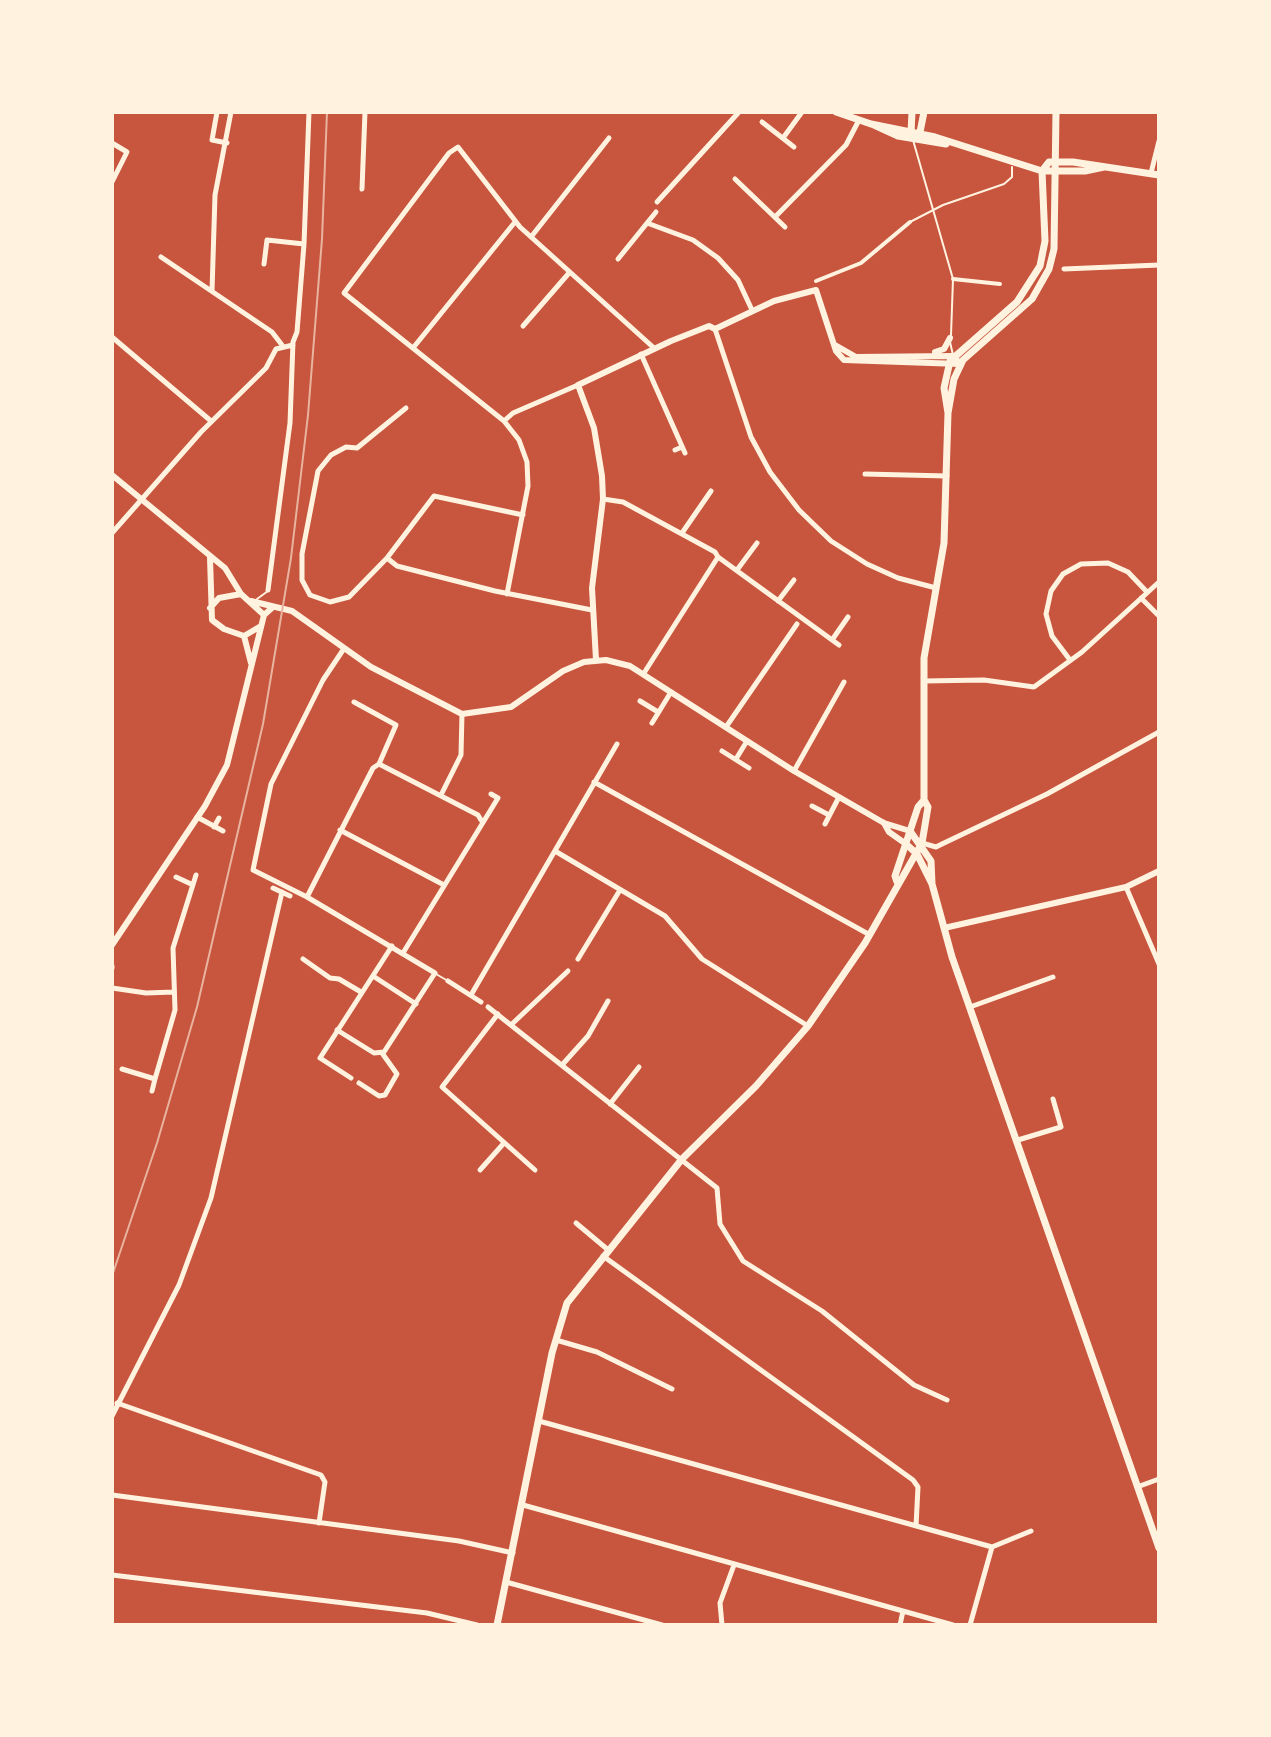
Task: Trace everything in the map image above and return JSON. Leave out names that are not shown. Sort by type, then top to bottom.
[{"type":"main road","points":[[836,112],[1042,171],[1104,167]]},
{"type":"main road","points":[[912,112],[915,135]]},
{"type":"main road","points":[[915,135],[924,112]]},
{"type":"main road","points":[[497,1625],[555,1340],[566,1305],[605,1252],[808,1026],[870,935],[897,882],[904,879],[922,843],[928,811],[924,800],[923,681],[945,532],[948,413],[960,364],[1025,307],[1047,275],[1054,249],[1056,112]]},
{"type":"main road","points":[[948,413],[943,402],[948,365],[954,356],[1017,302],[1036,274],[1045,248],[1042,171],[1046,164],[1054,162],[1155,174]]},
{"type":"main road","points":[[897,882],[895,876],[918,807],[924,800]]},
{"type":"main road","points":[[910,831],[922,843],[931,861],[932,884]]},
{"type":"main road","points":[[906,844],[917,854],[932,884],[970,1007],[1159,1548]]},
{"type":"street","points":[[217,112],[212,140],[227,143]]},
{"type":"street","points":[[212,291],[215,195],[231,112]]},
{"type":"street","points":[[268,590],[289,432],[293,345],[297,332],[304,244],[309,112]]},
{"type":"street","points":[[362,189],[365,112]]},
{"type":"street","points":[[657,202],[739,112]]},
{"type":"street","points":[[783,138],[802,112]]},
{"type":"street","points":[[775,217],[851,139],[859,120]]},
{"type":"street","points":[[762,122],[794,147]]},
{"type":"street","points":[[531,237],[609,138]]},
{"type":"street","points":[[1155,174],[1159,141]]},
{"type":"street","points":[[112,143],[127,152],[112,182]]},
{"type":"street","points":[[507,594],[528,486],[527,462],[519,440],[504,421],[344,293],[449,153],[458,147],[515,222],[654,348]]},
{"type":"street","points":[[735,179],[785,227]]},
{"type":"street","points":[[618,259],[656,212]]},
{"type":"street","points":[[413,348],[515,222]]},
{"type":"street","points":[[816,281],[861,263],[910,222]]},
{"type":"street","points":[[647,223],[693,240],[718,258],[738,280],[752,310]]},
{"type":"street","points":[[264,264],[267,240],[304,244]]},
{"type":"street","points":[[161,257],[272,332],[282,345]]},
{"type":"street","points":[[1064,269],[1159,265]]},
{"type":"street","points":[[523,326],[569,273]]},
{"type":"street","points":[[953,279],[1000,284]]},
{"type":"street","points":[[715,329],[727,320],[752,310],[816,290],[838,355],[853,362],[960,364]]},
{"type":"street","points":[[504,421],[513,413],[709,326],[715,329],[751,437],[793,503],[821,533],[851,555],[898,578],[936,588]]},
{"type":"street","points":[[112,337],[211,421]]},
{"type":"street","points":[[884,357],[939,351],[950,338]]},
{"type":"street","points":[[282,345],[293,345]]},
{"type":"street","points":[[112,533],[211,421],[261,373],[282,345]]},
{"type":"street","points":[[835,345],[856,357],[954,356],[960,364]]},
{"type":"street","points":[[641,354],[684,450],[675,450]]},
{"type":"street","points":[[578,385],[597,439],[603,499],[592,610],[596,660]]},
{"type":"street","points":[[406,408],[357,448],[346,447],[331,455],[318,471],[305,530],[303,583],[313,598],[340,601],[349,597],[387,558],[430,500],[440,496],[523,515]]},
{"type":"street","points":[[865,474],[947,476]]},
{"type":"street","points":[[112,475],[225,568],[241,594],[264,615]]},
{"type":"street","points":[[682,533],[711,491]]},
{"type":"street","points":[[603,499],[623,502],[715,552],[839,645]]},
{"type":"street","points":[[737,570],[757,543]]},
{"type":"street","points":[[209,555],[213,569],[209,609],[215,623],[244,636]]},
{"type":"street","points":[[644,673],[718,557]]},
{"type":"street","points":[[387,558],[397,566],[507,594],[592,610]]},
{"type":"street","points":[[1070,660],[1052,636],[1046,614],[1051,591],[1063,574],[1081,564],[1108,563],[1128,572],[1147,592]]},
{"type":"street","points":[[778,601],[794,580]]},
{"type":"street","points":[[923,681],[984,680],[1031,688],[1070,660],[1159,582]]},
{"type":"street","points":[[209,609],[219,598],[241,594]]},
{"type":"street","points":[[1141,598],[1159,616]]},
{"type":"street","points":[[251,601],[295,613],[343,650],[462,714],[489,713],[511,707],[563,671],[596,660],[621,663],[644,673],[794,771],[884,823],[910,831]]},
{"type":"street","points":[[112,945],[197,817],[233,751],[264,615],[273,607]]},
{"type":"street","points":[[832,640],[848,617]]},
{"type":"street","points":[[726,727],[797,624]]},
{"type":"street","points":[[244,636],[261,626]]},
{"type":"street","points":[[244,636],[251,664]]},
{"type":"street","points":[[290,896],[253,870],[271,784],[323,680],[343,650]]},
{"type":"street","points":[[794,771],[844,682]]},
{"type":"street","points":[[652,723],[672,691]]},
{"type":"street","points":[[640,701],[658,712]]},
{"type":"street","points":[[307,897],[373,768],[379,764],[396,725],[354,702]]},
{"type":"street","points":[[441,795],[461,755],[462,714]]},
{"type":"street","points":[[922,843],[936,847],[1047,794],[1159,732]]},
{"type":"street","points":[[736,759],[747,741]]},
{"type":"street","points":[[471,995],[617,744]]},
{"type":"street","points":[[722,751],[749,768]]},
{"type":"street","points":[[379,764],[478,815],[481,820]]},
{"type":"street","points":[[594,782],[870,935]]},
{"type":"street","points":[[403,953],[481,820],[498,798],[491,794]]},
{"type":"street","points":[[825,824],[839,797]]},
{"type":"street","points":[[812,806],[829,815]]},
{"type":"street","points":[[197,817],[223,831]]},
{"type":"street","points":[[214,827],[219,818]]},
{"type":"street","points":[[884,823],[890,834],[906,844]]},
{"type":"street","points":[[340,830],[444,885]]},
{"type":"street","points":[[555,851],[665,916],[702,959],[808,1026]]},
{"type":"street","points":[[944,928],[1126,887],[1159,871]]},
{"type":"street","points":[[152,1091],[174,1016],[173,948],[186,915],[191,884],[196,875]]},
{"type":"street","points":[[176,877],[191,884]]},
{"type":"street","points":[[271,884],[307,897],[435,973],[382,1053]]},
{"type":"street","points":[[1126,887],[1159,964]]},
{"type":"street","points":[[578,959],[620,890]]},
{"type":"street","points":[[112,1416],[179,1285],[211,1198],[282,892]]},
{"type":"street","points":[[351,1078],[320,1058],[392,946]]},
{"type":"street","points":[[303,959],[330,978],[339,979],[361,992]]},
{"type":"street","points":[[512,1024],[568,971]]},
{"type":"street","points":[[373,976],[416,1004]]},
{"type":"street","points":[[970,1007],[1053,977]]},
{"type":"street","points":[[448,981],[481,1002]]},
{"type":"street","points":[[112,988],[146,993],[174,992]]},
{"type":"street","points":[[562,1065],[588,1036],[608,1001]]},
{"type":"street","points":[[488,1007],[686,1162],[718,1191],[720,1224],[743,1261],[822,1311],[914,1385],[947,1400]]},
{"type":"street","points":[[498,1014],[442,1087],[535,1170]]},
{"type":"street","points":[[337,1030],[374,1053],[382,1053]]},
{"type":"street","points":[[359,1083],[379,1096],[385,1095],[397,1074],[382,1053]]},
{"type":"street","points":[[610,1104],[639,1067]]},
{"type":"street","points":[[122,1069],[155,1079]]},
{"type":"street","points":[[1018,1140],[1061,1127],[1053,1099]]},
{"type":"street","points":[[480,1170],[504,1143]]},
{"type":"street","points":[[576,1223],[645,1290],[913,1480],[918,1487],[916,1526]]},
{"type":"street","points":[[555,1340],[597,1352],[672,1389]]},
{"type":"street","points":[[117,1403],[321,1475],[325,1482],[319,1523]]},
{"type":"street","points":[[539,1421],[992,1547],[1031,1531]]},
{"type":"street","points":[[1137,1487],[1159,1479]]},
{"type":"street","points":[[112,1495],[459,1541],[513,1553]]},
{"type":"street","points":[[523,1505],[953,1625]]},
{"type":"street","points":[[970,1625],[992,1547]]},
{"type":"street","points":[[722,1625],[722,1596],[734,1565]]},
{"type":"street","points":[[112,1575],[427,1613],[477,1625]]},
{"type":"street","points":[[506,1582],[662,1625]]},
{"type":"street","points":[[900,1625],[903,1611]]},
{"type":"lane","points":[[915,135],[917,153],[953,279],[950,338],[954,356]]},
{"type":"lane","points":[[910,222],[932,209],[1004,184],[1012,177],[1012,167]]},
{"type":"lane","points":[[816,281],[816,290]]},
{"type":"lane","points":[[251,601],[268,590]]},
{"type":"lane","points":[[435,973],[448,981]]},
{"type":"railway","points":[[112,1276],[157,1143],[197,1007],[263,724],[291,558],[308,415],[322,239],[327,112]]}]
